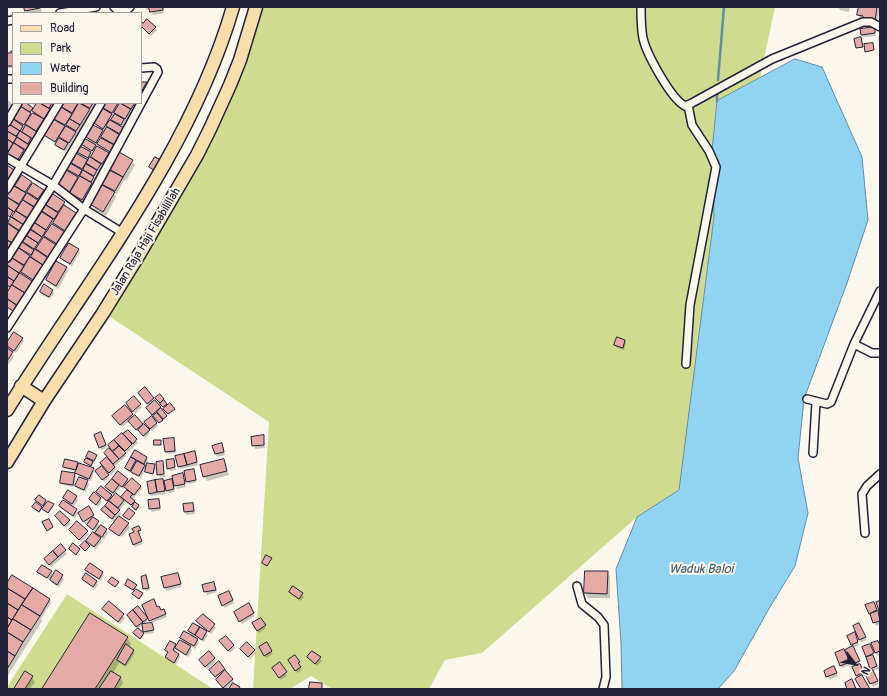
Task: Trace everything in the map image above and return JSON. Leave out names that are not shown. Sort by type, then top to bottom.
[{"type":"main road","name":"Jalan Raja Haji Fisabilillah","points":[[7,410],[21,386],[123,233],[170,154],[215,61],[233,7]]},
{"type":"main road","name":"Jalan Raja Haji Fisabilillah","points":[[7,462],[44,401],[140,253],[197,155],[230,85],[256,7]]},
{"type":"main road","points":[[21,386],[44,401]]},
{"type":"street","points":[[66,12],[96,7]]},
{"type":"street","points":[[114,7],[119,11],[122,11],[130,7]]},
{"type":"street","points":[[641,7],[643,37],[648,52],[669,89],[683,105],[688,105],[772,59],[864,22],[871,22],[880,27]]},
{"type":"street","points":[[142,68],[154,67],[158,72],[142,102]]},
{"type":"street","points":[[7,122],[17,104]]},
{"type":"street","points":[[7,189],[58,104]]},
{"type":"street","points":[[7,258],[53,185],[99,104]]},
{"type":"street","points":[[7,328],[84,209],[141,104]]},
{"type":"street","points":[[686,364],[690,304],[716,167],[709,150],[692,125],[688,105]]},
{"type":"street","points":[[7,158],[53,185],[84,209],[123,233]]},
{"type":"street","points":[[807,398],[816,402],[827,404],[831,402],[854,344],[878,300],[880,291]]},
{"type":"street","points":[[854,344],[872,353],[880,353]]},
{"type":"street","points":[[813,454],[816,402]]},
{"type":"street","points":[[865,533],[862,494],[867,486],[880,474]]},
{"type":"street","points":[[577,586],[582,604],[598,617],[604,625],[606,677],[603,689]]},
{"type":"green space","points":[[255,7],[775,7],[760,78],[717,101],[712,151],[714,217],[679,490],[637,517],[482,653],[445,660],[429,689],[332,689],[311,676],[290,689],[253,689],[269,422],[98,309],[137,249],[186,163],[234,65]]},
{"type":"green space","points":[[67,594],[213,689],[7,689]]},
{"type":"water","name":"Waduk Baloi","points":[[795,59],[822,67],[862,157],[868,220],[847,283],[804,399],[798,458],[808,513],[795,566],[734,671],[718,689],[622,689],[621,643],[616,569],[637,517],[679,490],[714,217],[712,151],[717,101]]},
{"type":"building","points":[[24,7],[40,7],[40,8],[25,11]]},
{"type":"building","points":[[149,7],[163,7],[163,10],[150,12]]},
{"type":"building","points":[[859,7],[877,7],[875,21],[863,19],[863,16],[857,15]]},
{"type":"building","points":[[147,19],[156,27],[149,34],[142,27],[142,22],[143,23]]},
{"type":"building","points":[[875,27],[875,33],[861,35],[860,29]]},
{"type":"building","points":[[861,37],[863,47],[856,48],[854,39]]},
{"type":"building","points":[[873,43],[874,50],[865,52],[864,44]]},
{"type":"building","points":[[12,51],[12,66],[7,66],[7,53],[11,53]]},
{"type":"building","points":[[142,82],[147,82],[142,90]]},
{"type":"building","points":[[21,104],[27,104],[33,108],[30,112],[20,106]]},
{"type":"building","points":[[36,104],[42,104],[50,109],[44,119],[32,111]]},
{"type":"building","points":[[42,104],[51,104],[49,108]]},
{"type":"building","points":[[61,104],[77,104],[72,113],[60,106]]},
{"type":"building","points":[[78,104],[90,109],[80,125],[70,119]]},
{"type":"building","points":[[83,104],[92,104],[90,108]]},
{"type":"building","points":[[105,104],[117,104],[112,113],[103,108]]},
{"type":"building","points":[[119,104],[131,109],[125,119],[114,113]]},
{"type":"building","points":[[123,104],[134,104],[131,109]]},
{"type":"building","points":[[20,106],[31,113],[24,125],[12,118]]},
{"type":"building","points":[[61,107],[72,114],[65,125],[54,119]]},
{"type":"building","points":[[102,108],[112,114],[103,129],[94,123]]},
{"type":"building","points":[[33,113],[44,119],[36,131],[25,124]]},
{"type":"building","points":[[115,114],[124,119],[121,125],[111,120]]},
{"type":"building","points":[[13,119],[23,126],[20,131],[9,124]]},
{"type":"building","points":[[53,119],[65,126],[55,142],[44,135]]},
{"type":"building","points":[[70,119],[80,125],[76,131],[66,125]]},
{"type":"building","points":[[110,120],[124,128],[120,134],[106,126]]},
{"type":"building","points":[[9,124],[20,131],[16,136],[7,131]]},
{"type":"building","points":[[26,125],[37,132],[33,139],[22,132]]},
{"type":"building","points":[[93,125],[103,130],[96,143],[86,137]]},
{"type":"building","points":[[66,126],[76,132],[69,143],[59,137]]},
{"type":"building","points":[[107,127],[120,135],[115,145],[101,137]]},
{"type":"building","points":[[7,131],[17,137],[13,143],[7,139]]},
{"type":"building","points":[[20,131],[31,138],[28,144],[17,137]]},
{"type":"building","points":[[17,137],[29,145],[26,150],[14,143]]},
{"type":"building","points":[[59,138],[68,143],[64,150],[55,145]]},
{"type":"building","points":[[84,138],[96,145],[92,151],[81,144]]},
{"type":"building","points":[[101,138],[114,145],[110,152],[97,144]]},
{"type":"building","points":[[7,139],[13,143],[7,153]]},
{"type":"building","points":[[14,143],[24,150],[17,161],[7,155]]},
{"type":"building","points":[[80,146],[91,152],[88,158],[77,152]]},
{"type":"building","points":[[97,146],[109,153],[102,164],[91,157]]},
{"type":"building","points":[[119,152],[133,160],[123,177],[109,169]]},
{"type":"building","points":[[76,153],[88,160],[82,169],[70,162]]},
{"type":"building","points":[[90,157],[101,164],[97,170],[86,163]]},
{"type":"building","points":[[155,157],[161,160],[155,171],[149,167]]},
{"type":"building","points":[[70,163],[82,170],[79,176],[66,169]]},
{"type":"building","points":[[86,164],[97,170],[94,176],[83,170]]},
{"type":"building","points":[[7,165],[14,170],[7,181]]},
{"type":"building","points":[[66,170],[78,177],[69,193],[57,186]]},
{"type":"building","points":[[83,170],[94,177],[91,182],[80,176]]},
{"type":"building","points":[[109,170],[123,177],[115,191],[101,184]]},
{"type":"building","points":[[22,175],[32,182],[25,192],[15,186]]},
{"type":"building","points":[[80,176],[92,183],[82,200],[70,193]]},
{"type":"building","points":[[33,183],[44,190],[38,199],[27,192]]},
{"type":"building","points":[[102,185],[115,192],[103,212],[90,204]]},
{"type":"building","points":[[14,186],[26,193],[19,204],[7,197]]},
{"type":"building","points":[[27,193],[39,201],[35,207],[23,200]]},
{"type":"building","points":[[53,194],[65,202],[58,212],[46,205]]},
{"type":"building","points":[[7,197],[19,205],[14,212],[7,207]]},
{"type":"building","points":[[23,200],[35,208],[28,218],[16,211]]},
{"type":"building","points":[[46,205],[58,213],[54,219],[42,211]]},
{"type":"building","points":[[64,205],[76,213],[65,231],[53,223]]},
{"type":"building","points":[[7,207],[13,211],[10,217],[7,215]]},
{"type":"building","points":[[16,211],[28,219],[24,225],[12,217]]},
{"type":"building","points":[[42,212],[53,219],[46,230],[35,223]]},
{"type":"building","points":[[11,217],[24,225],[20,231],[8,223]]},
{"type":"building","points":[[7,223],[20,232],[13,243],[7,240]]},
{"type":"building","points":[[35,223],[46,230],[42,237],[31,229]]},
{"type":"building","points":[[52,224],[65,232],[57,244],[44,236]]},
{"type":"building","points":[[31,230],[42,237],[38,243],[27,236]]},
{"type":"building","points":[[27,236],[38,243],[34,249],[23,242]]},
{"type":"building","points":[[44,237],[56,245],[48,257],[36,249]]},
{"type":"building","points":[[7,240],[13,244],[7,253]]},
{"type":"building","points":[[22,242],[34,250],[31,255],[19,248]]},
{"type":"building","points":[[69,243],[79,249],[70,264],[60,258]]},
{"type":"building","points":[[19,248],[30,256],[24,265],[12,258]]},
{"type":"building","points":[[35,249],[48,258],[43,265],[31,257]]},
{"type":"building","points":[[30,257],[43,265],[33,280],[21,272]]},
{"type":"building","points":[[12,258],[24,266],[19,273],[7,265]]},
{"type":"building","points":[[56,261],[67,267],[56,286],[46,280]]},
{"type":"building","points":[[7,265],[19,273],[14,281],[7,276]]},
{"type":"building","points":[[20,273],[32,281],[25,293],[12,285]]},
{"type":"building","points":[[7,277],[14,281],[10,287],[7,285]]},
{"type":"building","points":[[44,284],[53,290],[49,297],[40,292]]},
{"type":"building","points":[[12,285],[25,293],[17,305],[7,299],[7,293]]},
{"type":"building","points":[[8,299],[17,306],[13,311],[7,307]]},
{"type":"building","points":[[14,332],[23,338],[14,351],[7,346],[7,342]]},
{"type":"building","points":[[617,337],[625,340],[623,348],[614,345]]},
{"type":"building","points":[[7,348],[13,352],[7,361]]},
{"type":"building","points":[[145,387],[154,398],[147,404],[138,393]]},
{"type":"building","points":[[160,394],[164,399],[160,403],[155,398]]},
{"type":"building","points":[[134,396],[141,404],[132,412],[126,403]]},
{"type":"building","points":[[155,400],[161,407],[152,415],[146,408]]},
{"type":"building","points":[[164,400],[167,404],[163,407],[160,404]]},
{"type":"building","points":[[170,403],[175,409],[168,414],[163,409]]},
{"type":"building","points":[[125,405],[133,414],[120,425],[112,416]]},
{"type":"building","points":[[161,408],[167,416],[163,419],[157,412]]},
{"type":"building","points":[[157,413],[163,420],[159,423],[153,416]]},
{"type":"building","points":[[135,415],[143,424],[136,430],[128,421]]},
{"type":"building","points":[[152,416],[157,423],[150,429],[144,422]]},
{"type":"building","points":[[144,424],[150,430],[143,436],[138,430]]},
{"type":"building","points":[[128,430],[137,439],[133,444],[123,434]]},
{"type":"building","points":[[101,432],[106,445],[99,448],[94,435]]},
{"type":"building","points":[[122,433],[132,444],[125,451],[114,440]]},
{"type":"building","points":[[264,435],[264,445],[252,446],[251,437]]},
{"type":"building","points":[[174,438],[175,451],[165,452],[163,439]]},
{"type":"building","points":[[114,440],[119,446],[112,451],[108,445]]},
{"type":"building","points":[[154,440],[161,440],[161,445],[154,445]]},
{"type":"building","points":[[222,443],[224,452],[215,454],[212,446]]},
{"type":"building","points":[[119,446],[126,453],[119,459],[113,452]]},
{"type":"building","points":[[109,448],[119,459],[113,464],[104,453]]},
{"type":"building","points":[[135,450],[147,457],[144,464],[131,457]]},
{"type":"building","points":[[89,451],[97,455],[94,461],[86,457]]},
{"type":"building","points":[[195,451],[197,462],[187,465],[184,454]]},
{"type":"building","points":[[184,454],[187,465],[178,467],[175,456]]},
{"type":"building","points":[[107,457],[115,467],[109,473],[100,463]]},
{"type":"building","points":[[131,457],[136,460],[130,471],[125,468]]},
{"type":"building","points":[[86,458],[93,461],[91,466],[84,462]]},
{"type":"building","points":[[65,459],[78,462],[76,470],[63,467]]},
{"type":"building","points":[[174,459],[175,467],[167,469],[166,460]]},
{"type":"building","points":[[224,459],[227,471],[203,477],[200,465]]},
{"type":"building","points":[[137,461],[145,465],[139,476],[131,472]]},
{"type":"building","points":[[163,461],[164,474],[157,475],[156,462]]},
{"type":"building","points":[[79,463],[94,468],[89,479],[75,473]]},
{"type":"building","points":[[147,463],[155,464],[153,474],[145,472]]},
{"type":"building","points":[[102,466],[109,475],[102,480],[95,471]]},
{"type":"building","points":[[194,469],[196,480],[186,482],[184,471]]},
{"type":"building","points":[[62,471],[75,473],[73,485],[60,483]]},
{"type":"building","points":[[118,471],[128,479],[122,487],[112,479]]},
{"type":"building","points":[[183,473],[185,484],[174,486],[172,476]]},
{"type":"building","points":[[79,477],[88,480],[84,490],[75,486]]},
{"type":"building","points":[[132,478],[141,486],[134,495],[124,487]]},
{"type":"building","points":[[112,479],[119,485],[113,493],[105,487]]},
{"type":"building","points":[[163,479],[165,491],[157,492],[155,480]]},
{"type":"building","points":[[172,479],[174,489],[166,491],[164,481]]},
{"type":"building","points":[[155,480],[157,492],[149,494],[147,482]]},
{"type":"building","points":[[101,486],[112,495],[107,501],[96,492]]},
{"type":"building","points":[[68,490],[77,496],[72,504],[63,498]]},
{"type":"building","points":[[127,490],[133,494],[130,497],[135,501],[131,505],[121,497]]},
{"type":"building","points":[[94,492],[101,498],[96,505],[89,499]]},
{"type":"building","points":[[116,493],[124,500],[118,508],[109,501]]},
{"type":"building","points":[[39,495],[46,500],[43,506],[35,500]]},
{"type":"building","points":[[159,499],[160,508],[149,509],[148,500]]},
{"type":"building","points":[[63,500],[77,509],[73,516],[59,506]]},
{"type":"building","points":[[48,501],[54,504],[48,513],[42,509]]},
{"type":"building","points":[[109,501],[120,510],[115,515],[105,506]]},
{"type":"building","points":[[36,502],[42,507],[39,512],[32,507]]},
{"type":"building","points":[[135,502],[139,505],[136,510],[132,507]]},
{"type":"building","points":[[193,503],[194,511],[184,512],[183,504]]},
{"type":"building","points":[[89,506],[94,515],[83,522],[78,513]]},
{"type":"building","points":[[105,506],[115,515],[112,519],[101,510]]},
{"type":"building","points":[[129,508],[135,513],[129,520],[123,516]]},
{"type":"building","points":[[60,511],[70,520],[64,526],[55,516]]},
{"type":"building","points":[[119,516],[129,523],[119,536],[109,529]]},
{"type":"building","points":[[93,517],[99,521],[93,530],[87,525]]},
{"type":"building","points":[[49,519],[53,527],[47,531],[42,522]]},
{"type":"building","points":[[77,521],[88,531],[79,540],[69,530]]},
{"type":"building","points":[[101,525],[107,529],[102,537],[95,533]]},
{"type":"building","points":[[139,526],[141,530],[138,531],[142,541],[133,545],[129,534],[134,532],[132,529]]},
{"type":"building","points":[[93,532],[101,538],[94,547],[86,541]]},
{"type":"building","points":[[85,541],[90,546],[85,551],[80,546]]},
{"type":"building","points":[[73,543],[80,549],[76,555],[69,549]]},
{"type":"building","points":[[61,544],[66,550],[58,557],[53,551]]},
{"type":"building","points":[[53,551],[58,557],[49,565],[44,559]]},
{"type":"building","points":[[266,555],[272,558],[267,566],[262,563]]},
{"type":"building","points":[[90,563],[103,572],[99,579],[85,570]]},
{"type":"building","points":[[42,565],[52,571],[47,578],[37,572]]},
{"type":"building","points":[[56,570],[63,575],[57,585],[50,580]]},
{"type":"building","points":[[585,571],[608,571],[607,594],[584,593]]},
{"type":"building","points":[[86,573],[97,581],[93,587],[82,579]]},
{"type":"building","points":[[178,573],[181,584],[164,588],[161,577]]},
{"type":"building","points":[[12,575],[33,588],[25,599],[7,588],[7,583]]},
{"type":"building","points":[[146,575],[149,588],[143,589],[141,577]]},
{"type":"building","points":[[112,577],[119,582],[115,587],[108,582]]},
{"type":"building","points":[[128,579],[137,585],[133,590],[125,585]]},
{"type":"building","points":[[214,582],[216,590],[204,592],[202,585]]},
{"type":"building","points":[[293,586],[303,593],[299,599],[289,592]]},
{"type":"building","points":[[7,588],[25,599],[18,610],[7,603]]},
{"type":"building","points":[[33,588],[50,599],[40,616],[22,605]]},
{"type":"building","points":[[136,589],[143,593],[139,599],[132,594]]},
{"type":"building","points":[[229,591],[233,600],[222,606],[218,596]]},
{"type":"building","points":[[154,599],[157,607],[159,606],[161,610],[164,609],[166,614],[149,621],[142,605]]},
{"type":"building","points":[[109,601],[124,614],[118,622],[102,609]]},
{"type":"building","points":[[880,601],[880,614],[876,602]]},
{"type":"building","points":[[874,602],[877,610],[869,614],[865,605]]},
{"type":"building","points":[[7,603],[18,610],[12,620],[7,617]]},
{"type":"building","points":[[249,603],[254,613],[239,622],[234,612]]},
{"type":"building","points":[[22,605],[40,616],[31,630],[13,619]]},
{"type":"building","points":[[138,606],[148,618],[143,622],[133,610]]},
{"type":"building","points":[[133,610],[143,622],[136,627],[127,615]]},
{"type":"building","points":[[878,611],[880,621],[873,623],[870,614]]},
{"type":"building","points":[[90,613],[128,637],[95,689],[42,689]]},
{"type":"building","points":[[203,614],[215,624],[209,632],[196,621]]},
{"type":"building","points":[[7,617],[12,620],[7,628]]},
{"type":"building","points":[[261,618],[266,625],[257,631],[252,623]]},
{"type":"building","points":[[13,619],[31,630],[23,642],[7,632],[7,629]]},
{"type":"building","points":[[152,623],[154,630],[143,632],[142,624]]},
{"type":"building","points":[[193,623],[200,627],[195,635],[188,631]]},
{"type":"building","points":[[859,623],[866,637],[859,640],[853,626]]},
{"type":"building","points":[[200,627],[207,631],[202,640],[195,635]]},
{"type":"building","points":[[138,628],[144,633],[140,639],[133,633]]},
{"type":"building","points":[[184,631],[198,639],[194,646],[180,638]]},
{"type":"building","points":[[7,632],[23,642],[15,656],[7,651]]},
{"type":"building","points":[[855,632],[858,642],[851,645],[847,636]]},
{"type":"building","points":[[226,636],[234,645],[228,651],[219,641]]},
{"type":"building","points":[[180,640],[191,646],[186,655],[175,648]]},
{"type":"building","points":[[170,641],[176,644],[173,650],[179,654],[174,663],[165,657],[168,652],[165,650]]},
{"type":"building","points":[[878,641],[880,651],[875,653],[871,643]]},
{"type":"building","points":[[247,642],[255,650],[248,657],[240,649]]},
{"type":"building","points":[[267,642],[272,651],[264,656],[259,647]]},
{"type":"building","points":[[126,644],[134,650],[125,665],[117,660]]},
{"type":"building","points":[[870,644],[874,653],[866,657],[862,647]]},
{"type":"building","points":[[853,646],[860,661],[852,664],[845,650]]},
{"type":"building","points":[[844,649],[850,662],[840,666],[835,653]]},
{"type":"building","points":[[7,651],[15,656],[7,669]]},
{"type":"building","points":[[209,651],[215,658],[205,667],[199,660]]},
{"type":"building","points":[[312,651],[321,657],[315,664],[307,657]]},
{"type":"building","points":[[295,655],[300,662],[298,663],[301,667],[295,671],[288,660]]},
{"type":"building","points":[[873,655],[877,666],[870,669],[866,657]]},
{"type":"building","points":[[219,661],[225,669],[215,677],[209,670]]},
{"type":"building","points":[[280,662],[287,672],[279,678],[272,668]]},
{"type":"building","points":[[860,664],[864,672],[856,676],[852,667]]},
{"type":"building","points":[[834,666],[837,673],[826,677],[824,671]]},
{"type":"building","points":[[225,670],[233,679],[223,688],[216,680]]},
{"type":"building","points":[[873,670],[878,681],[870,684],[865,674]]},
{"type":"building","points":[[25,671],[33,676],[25,689],[14,689]]},
{"type":"building","points":[[111,671],[121,677],[114,689],[99,689]]},
{"type":"building","points":[[862,675],[870,689],[861,689],[855,679]]},
{"type":"building","points":[[852,679],[856,689],[847,689],[845,683]]},
{"type":"building","points":[[310,682],[322,683],[322,689],[309,689]]},
{"type":"building","points":[[233,683],[240,687],[239,689],[229,689]]},
{"type":"waterway","points":[[718,80],[724,7]]},
{"type":"waterway","points":[[717,94],[717,101]]}]
